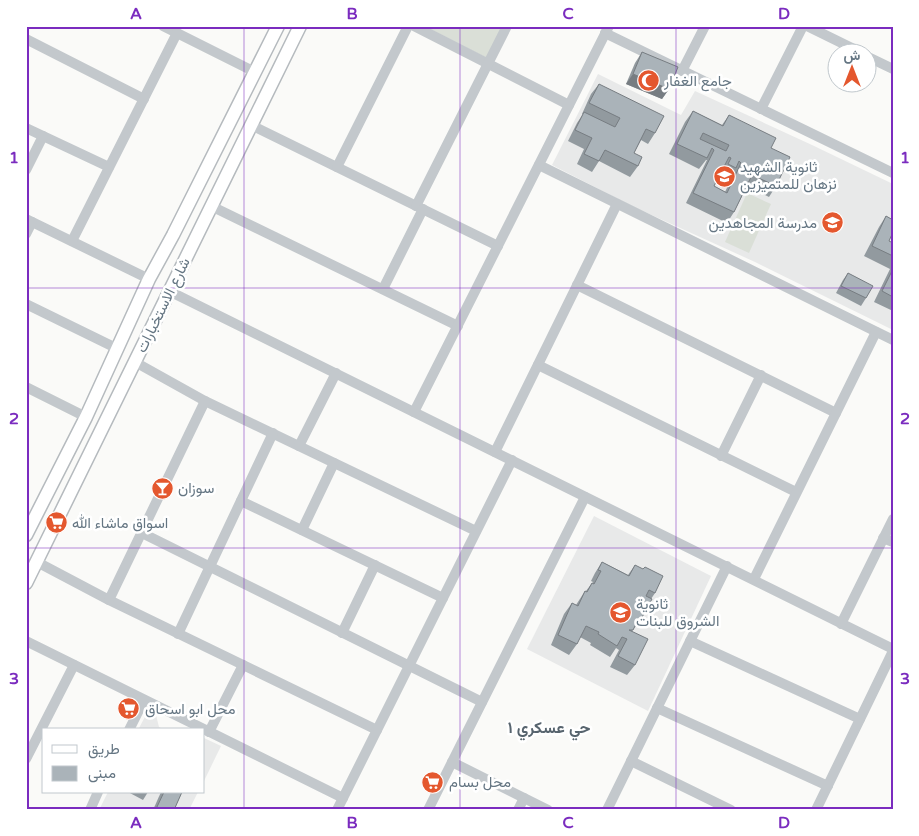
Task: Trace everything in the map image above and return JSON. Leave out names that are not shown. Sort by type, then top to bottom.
[{"type":"main road","name":"شارع الاستخبارات","points":[[26,535],[86,417],[149,279],[278,26]]},
{"type":"main road","name":"شارع الاستخبارات","points":[[26,583],[300,26]]},
{"type":"main road","points":[[173,235],[192,244]]},
{"type":"street","points":[[163,26],[255,72]]},
{"type":"street","points":[[337,167],[408,26]]},
{"type":"street","points":[[414,26],[569,104]]},
{"type":"street","points":[[383,289],[420,207],[507,26]]},
{"type":"street","points":[[682,71],[705,26]]},
{"type":"street","points":[[760,109],[805,26],[839,42]]},
{"type":"street","points":[[414,412],[607,30],[682,71],[893,173]]},
{"type":"street","points":[[72,241],[177,33]]},
{"type":"street","points":[[26,39],[144,99]]},
{"type":"street","points":[[876,61],[893,69]]},
{"type":"street","points":[[251,125],[498,246]]},
{"type":"street","points":[[26,128],[109,167]]},
{"type":"street","points":[[26,170],[43,136]]},
{"type":"street","points":[[539,165],[893,340]]},
{"type":"street","points":[[495,452],[617,204]]},
{"type":"street","points":[[211,206],[458,326]]},
{"type":"street","points":[[26,234],[29,220],[149,279]]},
{"type":"street","points":[[577,285],[836,413]]},
{"type":"street","points":[[169,291],[754,579],[893,650],[816,810]]},
{"type":"street","points":[[26,304],[116,348]]},
{"type":"street","points":[[754,579],[876,332]]},
{"type":"street","points":[[135,362],[206,401],[476,531]]},
{"type":"street","points":[[538,365],[796,492]]},
{"type":"street","points":[[299,446],[336,373]]},
{"type":"street","points":[[721,456],[761,376]]},
{"type":"street","points":[[26,387],[86,417]]},
{"type":"street","points":[[109,600],[206,401]]},
{"type":"street","points":[[178,634],[273,433]]},
{"type":"street","points":[[337,810],[512,460]]},
{"type":"street","points":[[302,530],[334,463]]},
{"type":"street","points":[[428,810],[585,497]]},
{"type":"street","points":[[241,501],[443,598]]},
{"type":"street","points":[[841,624],[888,540],[893,519]]},
{"type":"street","points":[[142,533],[482,702]]},
{"type":"street","points":[[37,562],[109,600],[377,730]]},
{"type":"street","points":[[342,633],[375,565]]},
{"type":"street","points":[[607,810],[727,566]]},
{"type":"street","points":[[26,641],[201,728]]},
{"type":"street","points":[[690,642],[860,719]]},
{"type":"street","points":[[26,760],[74,664]]},
{"type":"street","points":[[209,732],[243,665]]},
{"type":"street","points":[[130,728],[144,700]]},
{"type":"street","points":[[657,708],[828,786]]},
{"type":"street","points":[[205,730],[343,798]]},
{"type":"street","points":[[631,761],[731,810]]},
{"type":"street","points":[[452,762],[548,810]]},
{"type":"street","points":[[90,810],[97,794]]},
{"type":"street","points":[[518,810],[524,798]]},
{"type":"shaded area","points":[[424,26],[505,26],[489,59]]},
{"type":"shaded area","points":[[598,74],[681,115],[695,91],[893,184],[893,330],[755,262],[634,207],[552,165]]},
{"type":"shaded area","points":[[747,193],[771,204],[749,253],[725,242]]},
{"type":"shaded area","name":"ثانوية الشروق للبنات","points":[[594,516],[711,576],[648,711],[527,649]]},
{"type":"shaded area","points":[[148,711],[156,715],[159,727],[161,728],[139,728]]},
{"type":"shaded area","points":[[205,738],[221,746],[205,779]]},
{"type":"shaded area","points":[[107,794],[197,794],[189,810],[99,810]]},
{"type":"building","points":[[642,52],[678,67],[669,89],[633,74]]},
{"type":"building","points":[[599,84],[664,116],[655,133],[646,129],[634,153],[642,157],[638,166],[605,150],[599,161],[584,154],[592,138],[575,130],[584,112],[615,127],[620,118],[589,103]]},
{"type":"building","points":[[693,111],[723,126],[729,115],[776,138],[771,148],[790,157],[776,186],[752,175],[734,212],[693,193],[714,150],[712,148],[707,158],[677,144]],"holes":[[[703,133],[729,145],[726,151],[700,139]],[[729,157],[731,158],[728,164],[736,168],[739,161],[741,163],[727,193],[714,186]]]},
{"type":"building","points":[[886,216],[893,220],[893,232],[889,241],[893,243],[893,256],[872,246]]},
{"type":"building","points":[[893,269],[893,297],[882,291]]},
{"type":"building","points":[[848,273],[873,286],[866,298],[841,286]]},
{"type":"building","points":[[602,562],[629,576],[635,565],[643,569],[645,567],[663,576],[655,593],[649,590],[646,596],[652,599],[640,621],[638,620],[633,630],[629,630],[648,639],[635,665],[618,656],[627,639],[622,637],[617,646],[598,634],[599,632],[586,626],[577,644],[558,635],[572,603],[578,606],[585,591],[587,592],[592,583],[594,584],[601,571],[598,570]]},
{"type":"building","points":[[163,794],[181,794],[174,810],[156,809]]},
{"type":"place","name":"جامع الغفار","points":[[648,81]]},
{"type":"place","name":"ثانوية الشهيد نزهان للمتميزين","points":[[724,176]]},
{"type":"place","name":"مدرسة المجاهدين","points":[[833,223]]},
{"type":"place","name":"سوزان","points":[[162,488]]},
{"type":"place","name":"اسواق ماشاء الله","points":[[56,523]]},
{"type":"place","name":"ثانوية الشروق للبنات","points":[[620,613]]},
{"type":"place","name":"محل ابو اسحاق","points":[[129,709]]},
{"type":"place","name":"محل بسام","points":[[433,782]]},
{"type":"district","name":"حي عسكري ١","points":[[549,728]]}]
